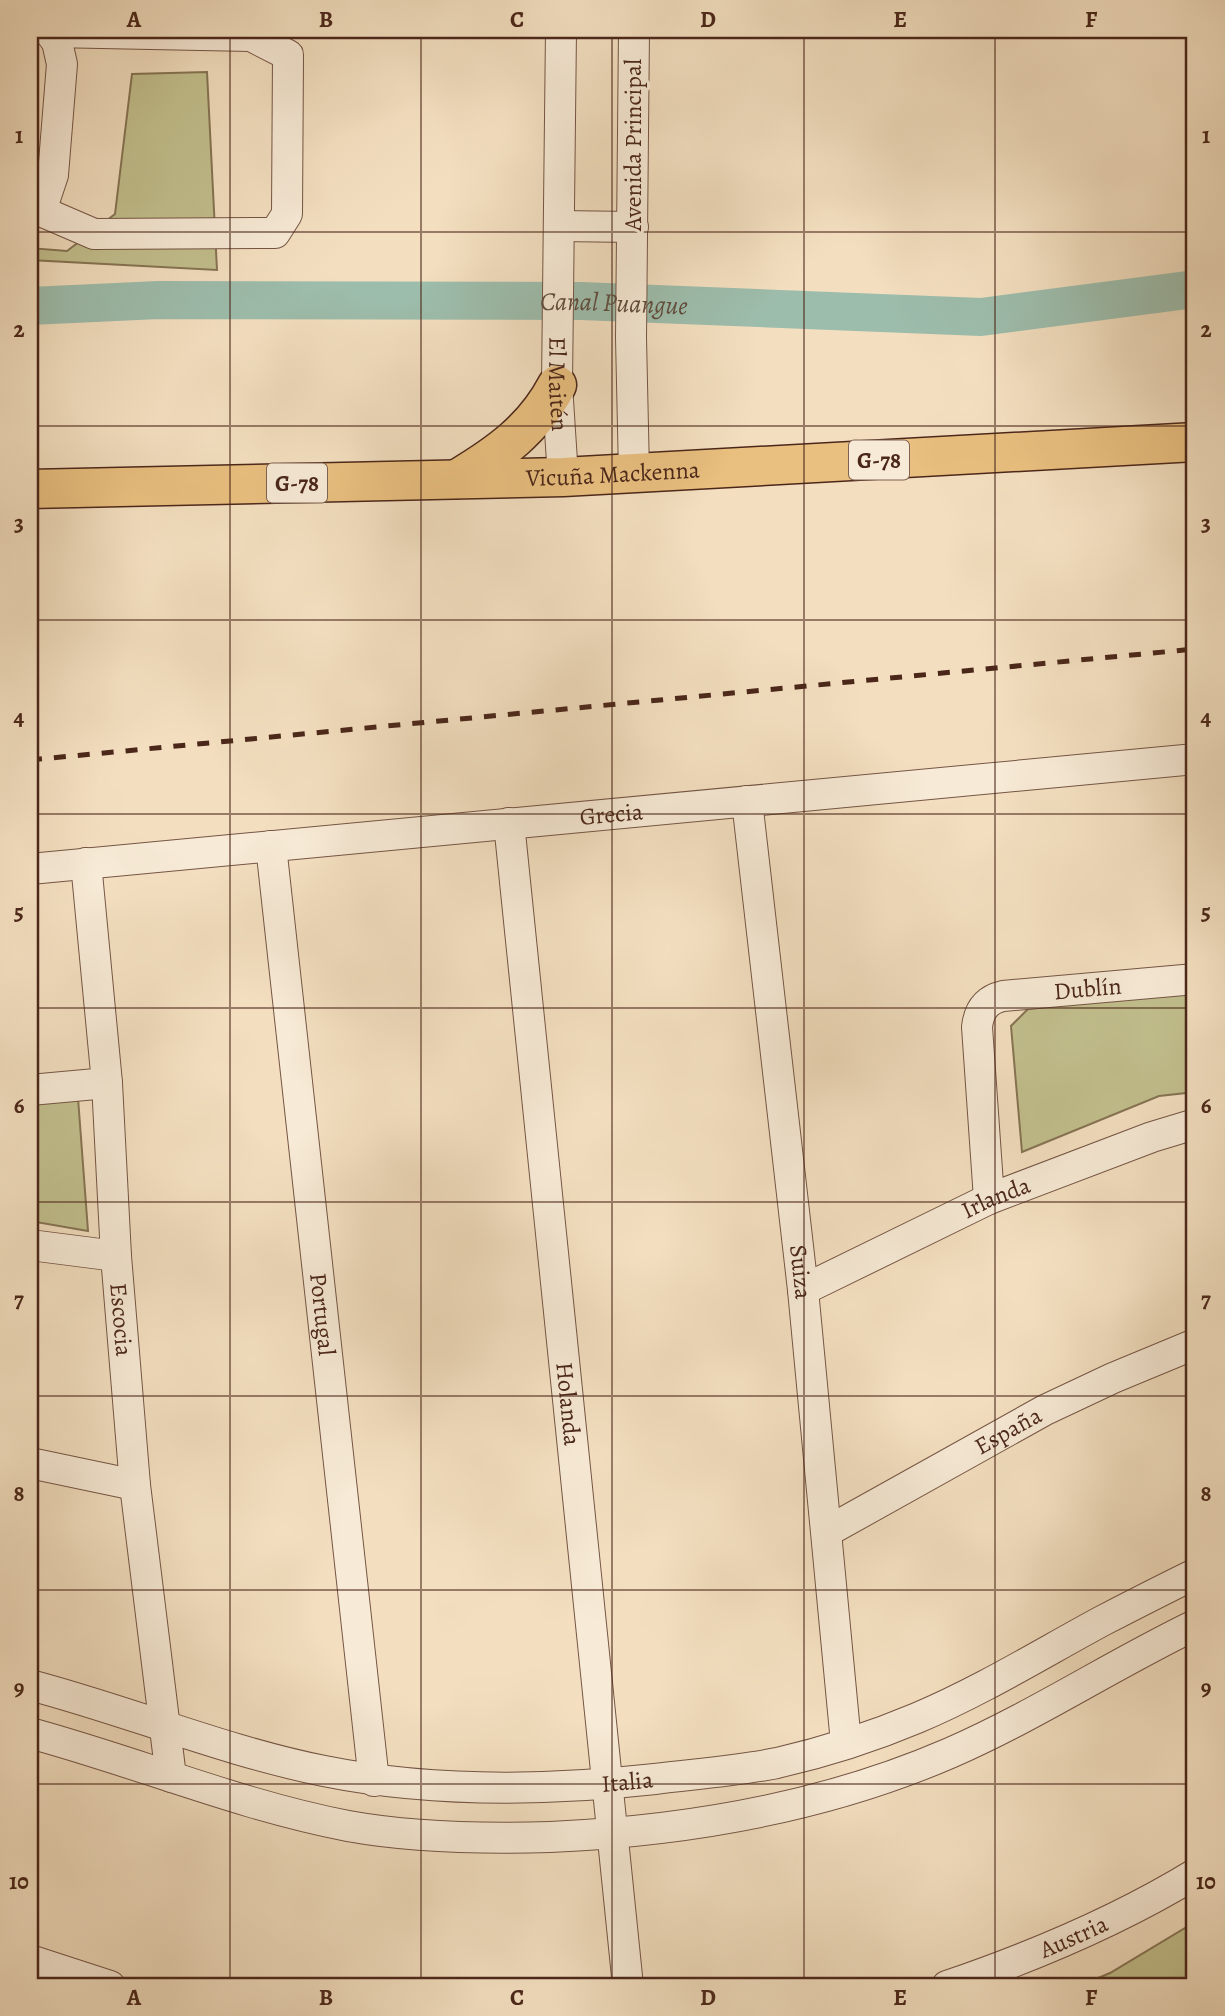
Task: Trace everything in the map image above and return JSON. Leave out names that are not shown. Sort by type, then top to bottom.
[{"type":"main road","points":[[457,479],[517,438],[548,403],[557,385]]},
{"type":"main road","name":"Vicuña Mackenna","points":[[30,489],[563,477],[1195,442]]},
{"type":"street","points":[[561,30],[558,236],[633,227]]},
{"type":"street","name":"Avenida Principal","points":[[634,30],[631,338],[634,473]]},
{"type":"street","points":[[49,31],[251,36],[288,55],[287,214],[275,233],[94,234],[33,211],[50,188],[58,114],[61,52],[49,31]]},
{"type":"street","name":"El Maitén","points":[[558,236],[557,385],[563,477]]},
{"type":"street","name":"Grecia","points":[[30,869],[1195,759]]},
{"type":"street","name":"Suiza","points":[[747,801],[803,1290],[828,1531],[846,1743]]},
{"type":"street","name":"Holanda","points":[[509,823],[628,1986]]},
{"type":"street","name":"Portugal","points":[[271,846],[374,1781]]},
{"type":"street","name":"Escocia","points":[[86,863],[107,1083],[116,1256],[135,1485],[172,1777]]},
{"type":"street","name":"Dublín","points":[[989,1199],[978,1027],[978,1016],[983,1007],[992,999],[1003,996],[1195,979]]},
{"type":"street","points":[[30,1090],[107,1083]]},
{"type":"street","name":"Irlanda","points":[[803,1290],[989,1199],[1152,1137],[1195,1124]]},
{"type":"street","points":[[30,1245],[116,1256]]},
{"type":"street","name":"España","points":[[828,1531],[1045,1410],[1195,1344]]},
{"type":"street","points":[[30,1463],[135,1485]]},
{"type":"street","name":"Italia","points":[[30,1685],[216,1745],[270,1760],[374,1781],[486,1788],[607,1784],[728,1771],[775,1763],[846,1743],[915,1718],[972,1692],[1195,1574]]},
{"type":"street","name":"Italia","points":[[30,1733],[94,1751],[249,1803],[352,1826],[497,1838],[612,1833],[762,1813],[851,1790],[905,1772],[1001,1729],[1195,1625]]},
{"type":"street","name":"Austria","points":[[947,1986],[1037,1953],[1106,1922],[1195,1874]]},
{"type":"street","points":[[30,1960],[110,1986]]},
{"type":"shaded area","points":[[207,72],[217,270],[30,260],[30,248],[67,251],[115,214],[132,74]]},
{"type":"shaded area","points":[[1195,988],[1195,1092],[1159,1096],[1022,1152],[1011,1026],[1028,1009]]},
{"type":"shaded area","points":[[78,1098],[88,1231],[30,1221],[30,1102]]},
{"type":"shaded area","points":[[1195,1922],[1195,1986],[1079,1986],[1110,1973]]},
{"type":"waterway","name":"Canal Puangue","points":[[30,306],[159,300],[581,301],[981,317],[1195,289]]},
{"type":"railway","points":[[30,760],[1195,649]]}]
